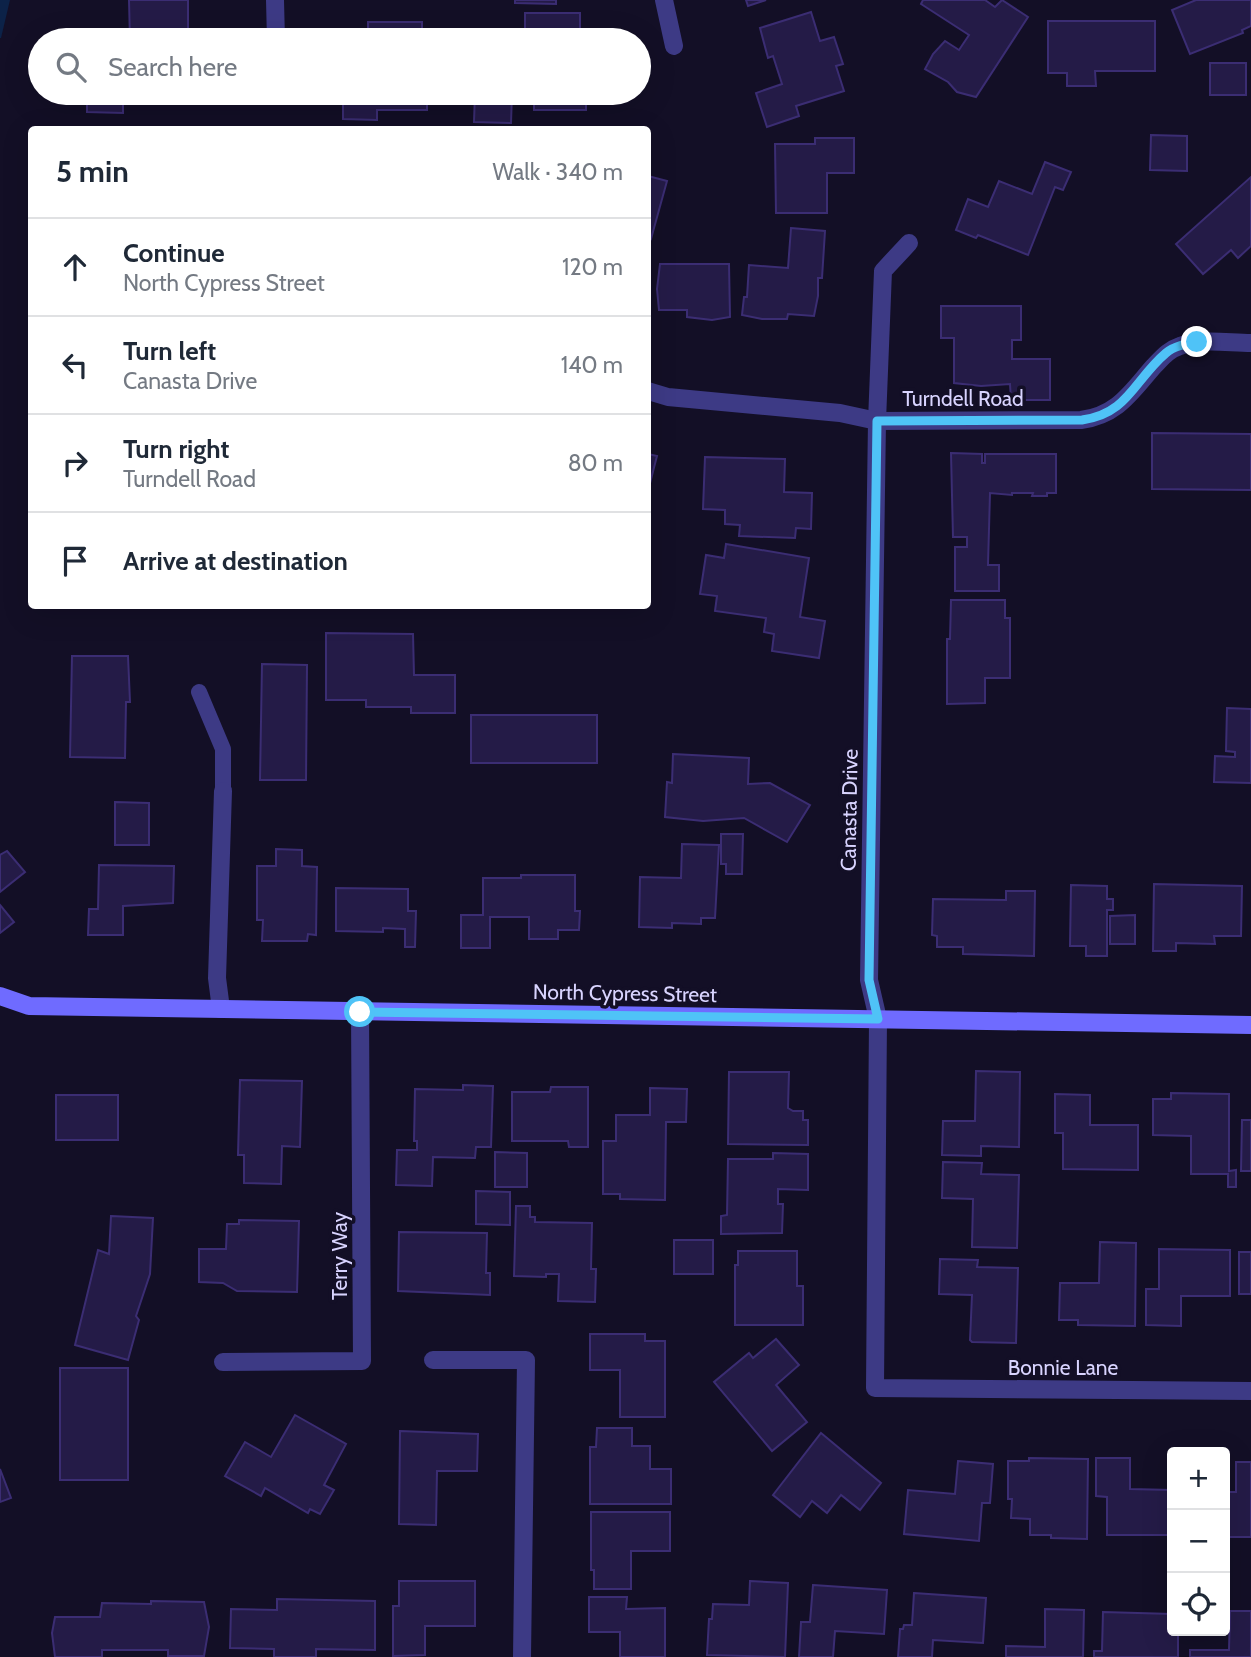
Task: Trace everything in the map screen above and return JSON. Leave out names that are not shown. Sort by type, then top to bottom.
[{"type":"street","points":[[275,0],[276,28]]},
{"type":"street","points":[[664,0],[674,47]]},
{"type":"street","name":"Canasta Drive","points":[[875,1388],[878,1019],[869,980],[877,421],[883,271],[909,243]]},
{"type":"street","name":"Turndell Road","points":[[651,392],[668,397],[840,413],[877,421],[1082,420],[1100,418],[1117,408],[1167,352],[1173,349],[1197,342],[1251,343]]},
{"type":"street","points":[[221,1009],[217,978],[223,791]]},
{"type":"street","name":"North Cypress Street","points":[[0,996],[29,1006],[1251,1025]]},
{"type":"street","name":"Terry Way","points":[[223,1362],[362,1361],[360,1012]]},
{"type":"street","points":[[433,1360],[526,1360],[522,1657]]},
{"type":"street","name":"Bonnie Lane","points":[[875,1388],[1251,1391]]},
{"type":"lane","points":[[199,692],[223,749],[223,791]]},
{"type":"water","points":[[0,0],[10,0],[1,38],[0,38]]},
{"type":"building","points":[[129,0],[188,0],[188,28],[130,28]]},
{"type":"building","points":[[515,0],[556,0],[556,4],[515,3]]},
{"type":"building","points":[[746,0],[766,0],[748,6]]},
{"type":"building","points":[[923,0],[985,0],[995,7],[1002,0],[1028,17],[976,97],[957,92],[948,82],[925,69],[933,54],[945,41],[959,50],[969,35],[921,4]]},
{"type":"building","points":[[1196,0],[1251,0],[1251,26],[1242,30],[1243,33],[1190,54],[1172,10]]},
{"type":"building","points":[[811,12],[820,41],[834,37],[843,64],[836,66],[844,91],[796,106],[799,116],[767,127],[756,93],[782,84],[773,56],[768,58],[760,28]]},
{"type":"building","points":[[525,13],[580,13],[580,28],[525,28]]},
{"type":"building","points":[[1048,21],[1155,21],[1155,71],[1095,71],[1096,86],[1067,86],[1067,73],[1048,73]]},
{"type":"building","points":[[368,22],[422,22],[422,28],[368,28]]},
{"type":"building","points":[[1210,63],[1246,63],[1246,95],[1210,95]]},
{"type":"building","points":[[87,105],[123,105],[123,113],[87,112]]},
{"type":"building","points":[[343,105],[427,105],[427,110],[377,110],[377,120],[343,119]]},
{"type":"building","points":[[475,105],[512,105],[511,123],[474,122]]},
{"type":"building","points":[[534,105],[586,105],[586,110],[534,110]]},
{"type":"building","points":[[1151,135],[1187,136],[1187,171],[1150,170]]},
{"type":"building","points":[[815,138],[854,138],[854,173],[827,173],[827,213],[776,213],[775,144],[815,144]]},
{"type":"building","points":[[1045,162],[1071,172],[1063,190],[1055,187],[1028,255],[978,235],[976,238],[956,230],[968,199],[988,207],[999,181],[1032,194]]},
{"type":"building","points":[[651,177],[667,181],[651,239]]},
{"type":"building","points":[[1251,177],[1251,246],[1238,258],[1231,250],[1203,274],[1176,244]]},
{"type":"building","points":[[791,228],[825,231],[822,278],[818,278],[814,316],[788,314],[787,319],[762,319],[742,315],[744,297],[747,297],[749,265],[788,268]]},
{"type":"building","points":[[660,264],[729,264],[730,317],[712,320],[687,317],[687,310],[659,310],[657,289]]},
{"type":"building","points":[[941,306],[1021,306],[1021,340],[1012,340],[1012,359],[1050,359],[1050,400],[1011,400],[1010,384],[981,386],[954,383],[954,338],[941,338]]},
{"type":"building","points":[[1152,433],[1251,434],[1251,490],[1152,489]]},
{"type":"building","points":[[951,453],[982,454],[982,463],[985,463],[985,454],[1056,454],[1056,493],[1032,496],[1033,493],[990,493],[988,565],[999,565],[999,591],[955,591],[955,547],[967,547],[967,537],[953,537]]},
{"type":"building","points":[[651,455],[657,456],[651,479]]},
{"type":"building","points":[[705,457],[785,459],[784,492],[812,493],[811,529],[796,528],[795,538],[739,536],[740,525],[725,524],[725,510],[703,509]]},
{"type":"building","points":[[726,544],[809,558],[800,617],[825,621],[819,658],[772,651],[774,634],[764,632],[766,618],[715,611],[717,596],[700,594],[706,555],[724,558]]},
{"type":"building","points":[[951,600],[1005,600],[1005,618],[1010,618],[1010,678],[985,678],[985,703],[947,704],[947,639],[950,639]]},
{"type":"building","points":[[326,633],[413,634],[414,675],[455,675],[455,713],[411,713],[411,707],[366,707],[366,700],[326,700]]},
{"type":"building","points":[[72,656],[128,656],[130,702],[126,702],[125,758],[70,757]]},
{"type":"building","points":[[262,664],[307,665],[306,780],[260,780]]},
{"type":"building","points":[[1227,708],[1251,709],[1251,783],[1214,782],[1215,756],[1235,757],[1235,752],[1226,751]]},
{"type":"building","points":[[471,715],[597,715],[597,763],[471,763]]},
{"type":"building","points":[[673,754],[749,758],[748,784],[770,783],[810,805],[787,842],[744,818],[703,821],[665,817],[667,782],[672,783]]},
{"type":"building","points":[[115,802],[149,803],[149,845],[115,845]]},
{"type":"building","points":[[721,834],[743,834],[742,874],[726,874],[726,864],[721,864]]},
{"type":"building","points":[[682,844],[719,845],[715,918],[701,918],[701,924],[672,923],[672,928],[639,927],[640,877],[681,878]]},
{"type":"building","points":[[276,849],[302,850],[302,866],[317,867],[316,935],[308,934],[307,941],[262,941],[263,920],[257,920],[257,866],[276,866]]},
{"type":"building","points":[[7,851],[25,872],[0,892],[0,855]]},
{"type":"building","points":[[99,865],[174,866],[173,903],[123,906],[123,935],[88,935],[89,909],[98,909]]},
{"type":"building","points":[[521,875],[575,875],[575,911],[580,911],[579,930],[558,930],[558,939],[529,939],[529,917],[490,917],[490,948],[461,948],[461,915],[483,915],[483,878],[521,878]]},
{"type":"building","points":[[1154,884],[1242,886],[1241,936],[1214,936],[1215,944],[1176,943],[1176,951],[1153,951]]},
{"type":"building","points":[[1071,885],[1107,886],[1107,899],[1113,899],[1113,910],[1107,910],[1107,956],[1086,956],[1086,946],[1070,946]]},
{"type":"building","points":[[336,888],[408,889],[408,911],[416,911],[415,947],[405,947],[405,929],[383,928],[383,932],[336,931]]},
{"type":"building","points":[[1006,891],[1035,891],[1034,956],[963,954],[963,947],[937,947],[937,936],[932,935],[933,899],[1006,900]]},
{"type":"building","points":[[0,905],[14,922],[0,933]]},
{"type":"building","points":[[1135,915],[1135,944],[1110,944],[1110,916]]},
{"type":"building","points":[[976,1071],[1020,1072],[1019,1147],[981,1146],[981,1156],[942,1155],[943,1121],[975,1121]]},
{"type":"building","points":[[729,1072],[789,1072],[788,1108],[803,1111],[803,1120],[808,1120],[808,1145],[728,1144]]},
{"type":"building","points":[[240,1080],[302,1081],[300,1147],[282,1146],[281,1184],[244,1183],[244,1155],[238,1155]]},
{"type":"building","points":[[463,1085],[493,1086],[491,1147],[476,1147],[475,1158],[433,1157],[432,1186],[396,1185],[397,1150],[417,1150],[417,1141],[414,1141],[415,1089],[463,1090]]},
{"type":"building","points":[[551,1087],[588,1087],[588,1147],[569,1147],[568,1141],[512,1141],[512,1092],[550,1092]]},
{"type":"building","points":[[650,1088],[687,1089],[686,1122],[666,1122],[665,1200],[620,1199],[620,1194],[603,1194],[603,1141],[616,1141],[616,1115],[650,1115]]},
{"type":"building","points":[[1171,1093],[1229,1094],[1229,1171],[1236,1170],[1236,1187],[1228,1187],[1228,1174],[1191,1174],[1191,1136],[1153,1135],[1153,1099],[1171,1099]]},
{"type":"building","points":[[1055,1094],[1090,1095],[1090,1125],[1138,1125],[1138,1170],[1063,1169],[1063,1133],[1055,1133]]},
{"type":"building","points":[[56,1095],[118,1095],[118,1140],[56,1140]]},
{"type":"building","points":[[1242,1120],[1251,1120],[1251,1171],[1241,1171]]},
{"type":"building","points":[[495,1152],[527,1153],[527,1187],[495,1187]]},
{"type":"building","points":[[773,1153],[808,1154],[808,1190],[778,1189],[778,1204],[783,1204],[782,1233],[721,1234],[721,1216],[727,1215],[728,1159],[773,1159]]},
{"type":"building","points":[[943,1162],[982,1163],[981,1174],[1019,1175],[1017,1248],[972,1247],[973,1199],[942,1198]]},
{"type":"building","points":[[476,1191],[510,1192],[510,1225],[476,1224]]},
{"type":"building","points":[[516,1206],[530,1206],[530,1217],[535,1217],[535,1222],[592,1223],[591,1269],[596,1269],[595,1302],[558,1301],[559,1274],[546,1274],[546,1277],[514,1276]]},
{"type":"building","points":[[111,1216],[153,1218],[150,1274],[136,1316],[139,1320],[128,1360],[75,1345],[98,1250],[109,1254]]},
{"type":"building","points":[[239,1220],[299,1221],[297,1292],[237,1291],[223,1283],[199,1282],[199,1249],[226,1249],[227,1224],[239,1224]]},
{"type":"building","points":[[399,1232],[487,1233],[486,1273],[490,1273],[490,1295],[398,1291]]},
{"type":"building","points":[[674,1240],[713,1240],[713,1274],[674,1274]]},
{"type":"building","points":[[1100,1242],[1136,1243],[1135,1326],[1078,1325],[1078,1320],[1059,1320],[1060,1283],[1099,1283]]},
{"type":"building","points":[[1159,1249],[1230,1250],[1230,1296],[1181,1296],[1181,1326],[1146,1325],[1146,1289],[1159,1289]]},
{"type":"building","points":[[738,1251],[797,1251],[797,1286],[803,1286],[803,1325],[735,1325],[735,1265],[738,1265]]},
{"type":"building","points":[[1239,1252],[1251,1252],[1251,1294],[1239,1294]]},
{"type":"building","points":[[940,1259],[978,1260],[977,1267],[1018,1268],[1016,1343],[970,1340],[972,1295],[939,1294]]},
{"type":"building","points":[[590,1334],[645,1334],[645,1341],[665,1341],[665,1417],[620,1417],[620,1370],[590,1370]]},
{"type":"building","points":[[776,1339],[799,1365],[776,1385],[807,1422],[772,1451],[714,1382],[749,1353],[753,1358]]},
{"type":"building","points":[[60,1368],[128,1368],[128,1480],[60,1480]]},
{"type":"building","points":[[295,1415],[346,1444],[324,1485],[334,1490],[320,1514],[310,1509],[308,1513],[265,1488],[261,1496],[225,1476],[245,1442],[271,1457]]},
{"type":"building","points":[[597,1428],[632,1428],[632,1446],[650,1446],[650,1469],[671,1469],[671,1504],[590,1504],[590,1447],[596,1447]]},
{"type":"building","points":[[400,1431],[478,1434],[477,1471],[437,1471],[436,1525],[399,1524]]},
{"type":"building","points":[[821,1433],[881,1483],[860,1510],[841,1495],[827,1513],[812,1501],[800,1517],[773,1495]]},
{"type":"building","points":[[1029,1458],[1088,1459],[1087,1539],[1030,1535],[1030,1519],[1011,1518],[1008,1461],[1029,1461]]},
{"type":"building","points":[[1096,1458],[1130,1458],[1130,1489],[1167,1490],[1167,1535],[1107,1535],[1107,1497],[1096,1496]]},
{"type":"building","points":[[958,1461],[993,1464],[990,1503],[982,1503],[979,1541],[904,1534],[908,1490],[955,1494]]},
{"type":"building","points":[[1236,1462],[1251,1462],[1251,1537],[1230,1537],[1230,1492],[1236,1492]]},
{"type":"building","points":[[0,1469],[11,1498],[0,1502]]},
{"type":"building","points":[[591,1512],[670,1512],[670,1551],[631,1551],[631,1589],[594,1589],[594,1570],[591,1570]]},
{"type":"building","points":[[399,1581],[475,1581],[475,1626],[425,1626],[425,1655],[393,1656],[393,1606],[399,1606]]},
{"type":"building","points":[[750,1581],[788,1583],[785,1657],[707,1655],[709,1619],[712,1619],[713,1604],[749,1605]]},
{"type":"building","points":[[813,1585],[887,1590],[884,1634],[835,1631],[833,1657],[799,1657],[801,1622],[810,1622]]},
{"type":"building","points":[[914,1593],[986,1598],[983,1643],[933,1640],[932,1657],[898,1657],[900,1629],[903,1629],[904,1625],[912,1625]]},
{"type":"building","points":[[589,1597],[627,1597],[626,1609],[665,1608],[665,1657],[620,1657],[620,1632],[589,1632]]},
{"type":"building","points":[[277,1599],[375,1601],[375,1650],[316,1649],[316,1657],[274,1657],[274,1649],[230,1648],[231,1609],[277,1610]]},
{"type":"building","points":[[151,1601],[204,1602],[209,1627],[204,1656],[168,1656],[168,1650],[102,1650],[102,1657],[55,1657],[52,1633],[55,1617],[100,1617],[102,1603],[151,1604]]},
{"type":"building","points":[[1045,1609],[1084,1610],[1083,1657],[1006,1657],[1006,1646],[1045,1647]]},
{"type":"building","points":[[1230,1611],[1251,1611],[1251,1657],[1190,1657],[1190,1650],[1229,1650]]},
{"type":"building","points":[[1103,1612],[1167,1614],[1167,1636],[1178,1636],[1178,1657],[1094,1657],[1094,1651],[1102,1651]]},
{"type":"route","points":[[360,1012],[878,1019],[869,980],[877,421],[1100,418],[1117,408],[1167,352],[1197,342]]}]
